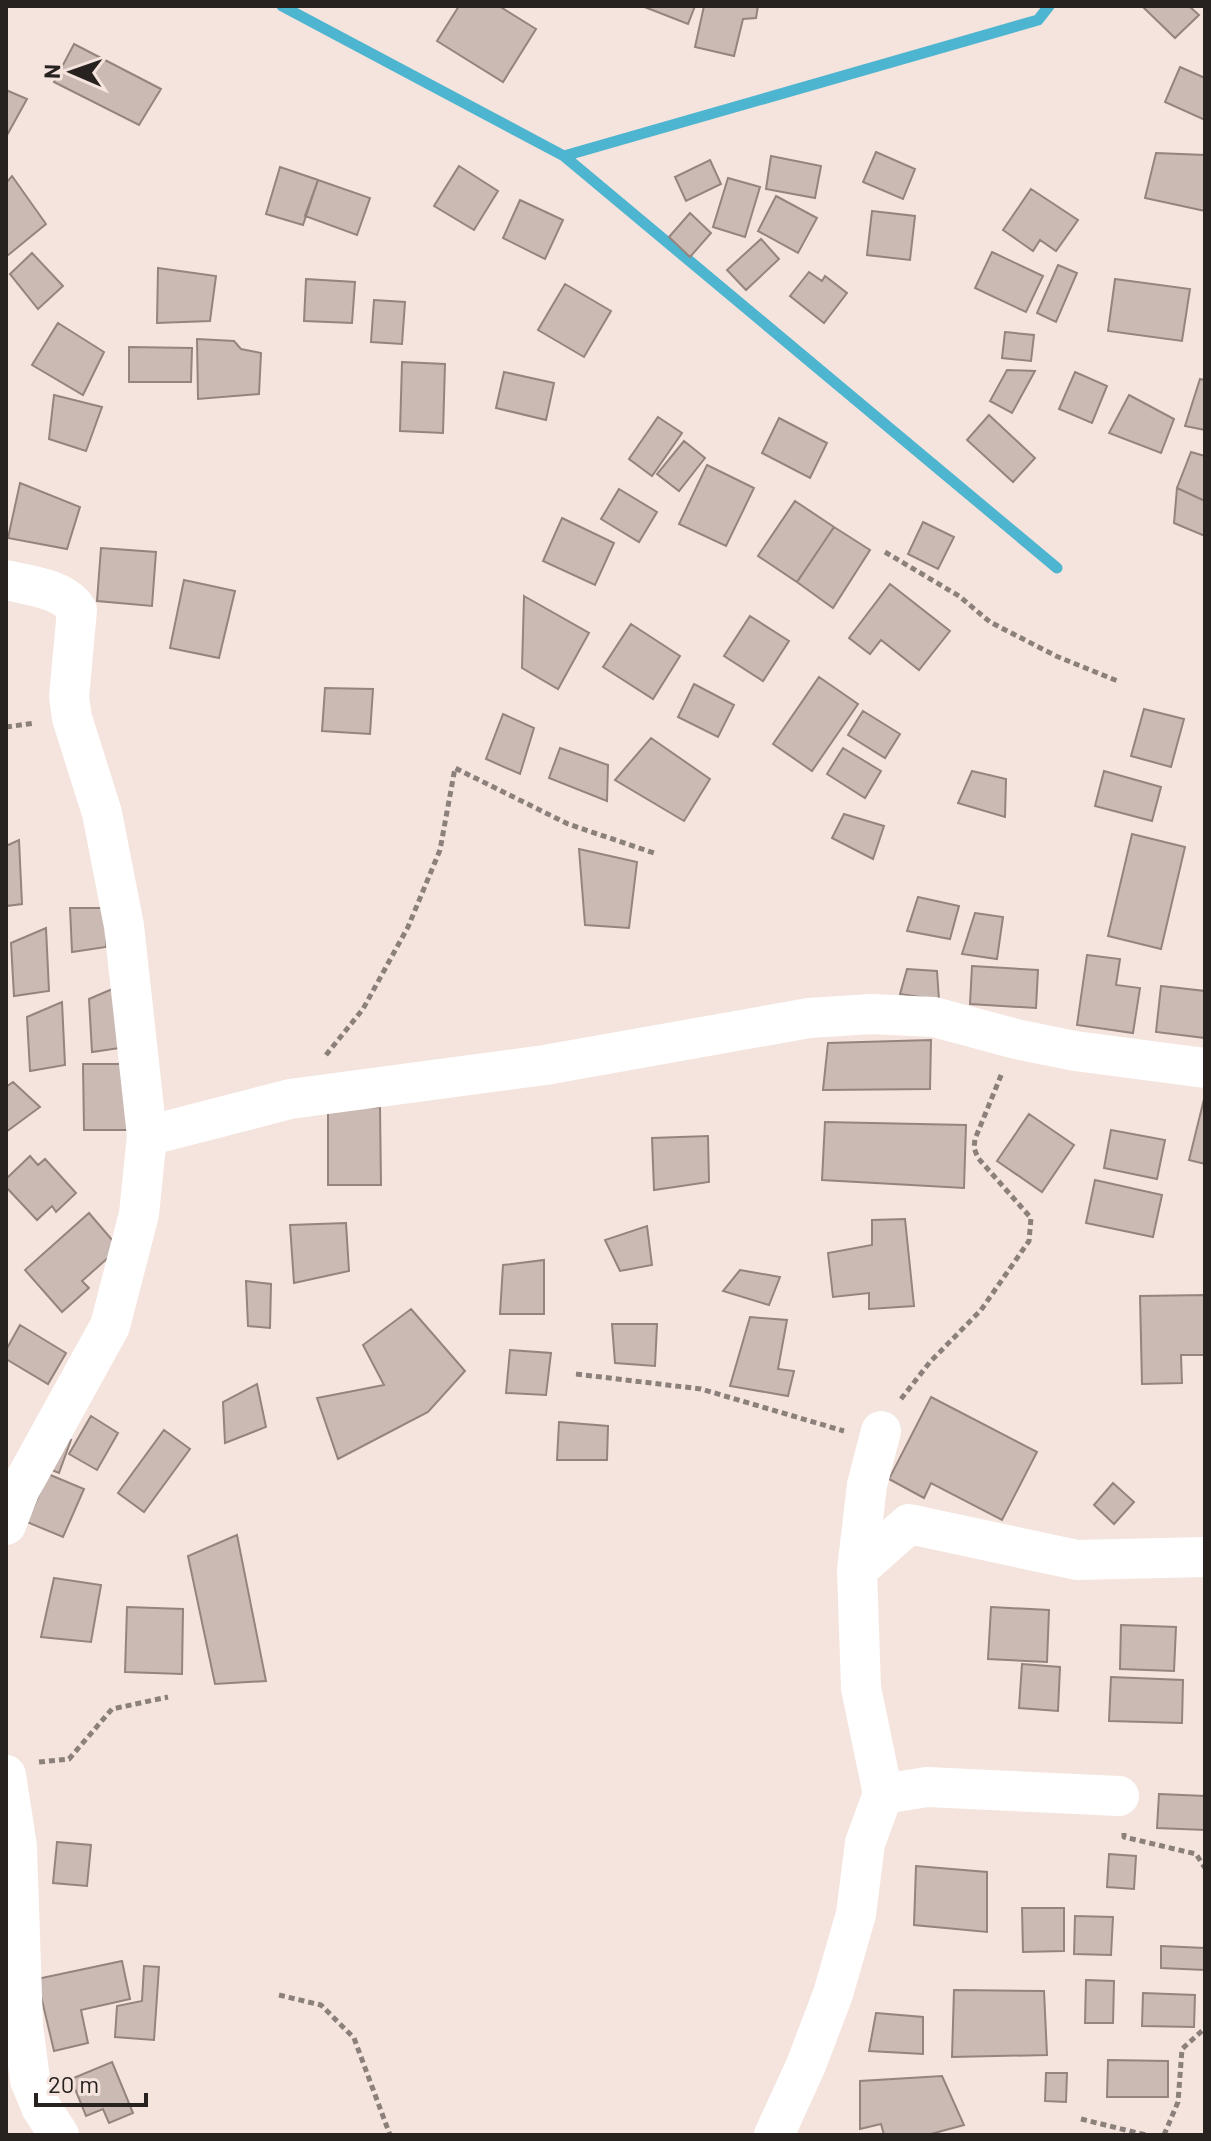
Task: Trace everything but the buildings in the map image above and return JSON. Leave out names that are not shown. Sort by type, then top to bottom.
[{"type":"street","points":[[6,580],[57,593],[71,600],[77,610],[69,697],[72,718],[102,813],[124,926],[147,1136],[139,1214],[110,1326],[20,1489],[6,1525]]},
{"type":"street","points":[[147,1136],[290,1099],[545,1065],[809,1018],[871,1014],[934,1017],[1075,1051],[1205,1068]]},
{"type":"street","points":[[774,2135],[806,2065],[833,1994],[856,1914],[865,1843],[883,1794],[861,1688],[857,1570],[867,1485],[881,1431]]},
{"type":"street","points":[[857,1570],[909,1524],[1077,1560],[1205,1557]]},
{"type":"street","points":[[927,1787],[955,1759]]},
{"type":"street","points":[[22,1769],[17,1847],[23,2026],[30,2080],[41,2107],[59,2135]]},
{"type":"street","points":[[883,1794],[927,1787],[1119,1796]]},
{"type":"path","points":[[885,552],[959,596],[990,622],[1056,656],[1120,682]]},
{"type":"path","points":[[290,1099],[363,1009],[408,927],[440,850],[455,768],[568,824],[654,853]]},
{"type":"path","points":[[576,1374],[701,1389],[850,1432],[881,1431],[930,1362],[981,1310],[1029,1241],[1031,1218],[978,1158],[974,1148],[1016,1039]]},
{"type":"path","points":[[22,1769],[69,1759],[112,1709],[168,1697]]},
{"type":"path","points":[[1119,1796],[1124,1837],[1196,1854],[1205,1868]]},
{"type":"path","points":[[279,1995],[321,2005],[354,2038],[390,2135]]},
{"type":"path","points":[[1164,2135],[1178,2102],[1182,2049],[1205,2028]]},
{"type":"path","points":[[1081,2119],[1146,2135]]},
{"type":"waterway","points":[[282,6],[564,156],[1057,568]]},
{"type":"waterway","points":[[564,156],[1038,20],[1049,6]]}]
